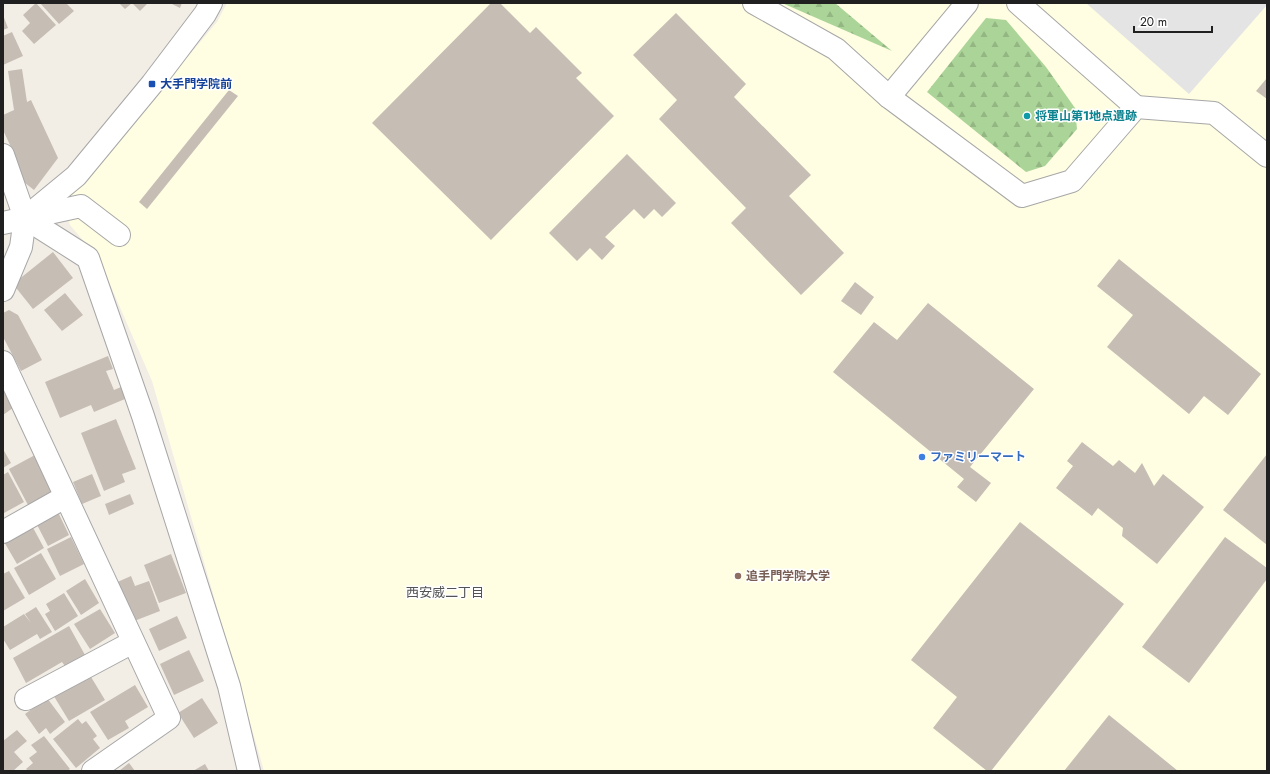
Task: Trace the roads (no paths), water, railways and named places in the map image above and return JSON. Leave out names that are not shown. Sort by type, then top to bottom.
[{"type":"street","points":[[25,218],[76,176],[152,84],[205,14],[211,3]]},
{"type":"street","points":[[754,3],[836,49],[889,97],[1022,196],[1072,181],[1136,107]]},
{"type":"street","points":[[889,97],[967,3]]},
{"type":"street","points":[[1018,3],[1136,107],[1214,113],[1267,156]]},
{"type":"street","points":[[3,155],[25,218],[21,247],[3,290]]},
{"type":"street","points":[[3,223],[81,206],[119,236]]},
{"type":"street","points":[[25,218],[88,258],[143,416],[229,686],[249,771]]},
{"type":"street","points":[[3,362],[169,718],[93,771]]},
{"type":"street","points":[[3,532],[65,497]]},
{"type":"street","points":[[26,700],[133,642]]},
{"type":"place","name":"大手門学院前","points":[[152,84]]},
{"type":"place","name":"将軍山第1地点遺跡","points":[[1027,116]]},
{"type":"place","name":"ファミリーマート","points":[[922,457]]},
{"type":"place","name":"追手門学院大学","points":[[738,576]]},
{"type":"district","name":"西安威二丁目","points":[[445,592]]}]
